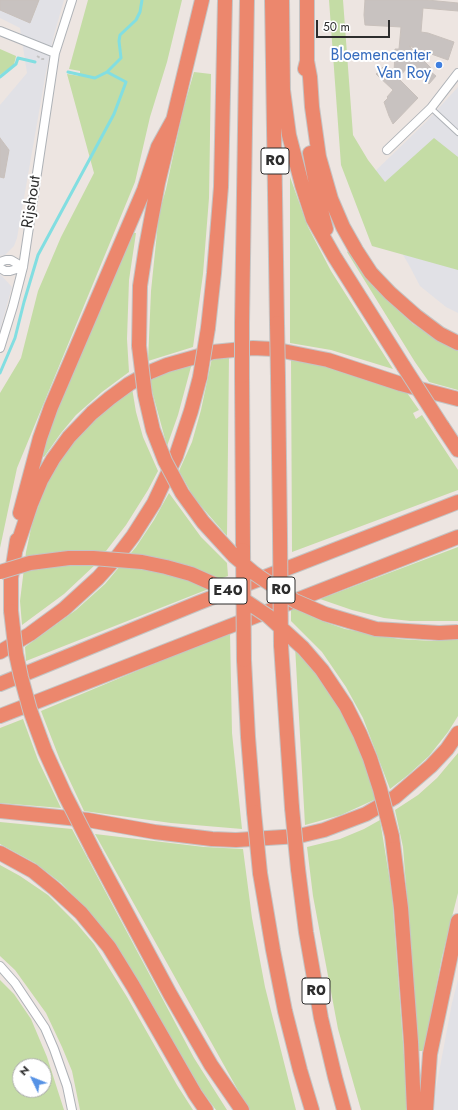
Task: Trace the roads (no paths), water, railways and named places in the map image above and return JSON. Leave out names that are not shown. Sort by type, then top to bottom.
[{"type":"highway","points":[[202,0],[158,183],[140,286],[139,346],[145,395],[153,430],[165,461],[182,493],[203,522],[235,557],[254,573],[295,601],[325,614],[376,629],[439,634],[458,632]]},
{"type":"highway","points":[[0,652],[30,634],[64,608],[98,578],[132,536],[154,503],[176,456],[191,411],[200,377],[208,328],[221,187],[225,0]]},
{"type":"highway","name":"R0","points":[[247,0],[242,376],[244,660],[248,737],[260,873],[273,950],[285,1011],[312,1110]]},
{"type":"highway","name":"R0","points":[[272,0],[281,645],[292,808],[306,932],[321,1018],[344,1110]]},
{"type":"highway","points":[[282,0],[283,90],[289,136],[313,219],[334,256],[458,450]]},
{"type":"highway","points":[[307,0],[307,61],[310,77],[312,107],[319,157],[331,199],[346,233],[371,273],[390,294],[422,321],[440,334],[458,343]]},
{"type":"highway","points":[[307,61],[303,80],[307,139],[321,210],[334,256]]},
{"type":"highway","points":[[173,120],[158,146],[144,190],[51,407],[40,438],[20,507],[16,549],[11,578],[11,611],[16,654],[30,710],[45,751],[65,795],[170,994],[211,1066],[242,1110]]},
{"type":"highway","points":[[16,549],[30,504],[41,480],[53,459],[69,437],[92,413],[129,384],[167,365],[213,352],[253,348],[273,349],[328,360],[401,384],[458,399]]},
{"type":"highway","name":"E40","points":[[0,684],[198,603],[458,502]]},
{"type":"highway","name":"E40","points":[[0,716],[458,537]]},
{"type":"highway","points":[[0,572],[30,563],[69,558],[93,558],[142,562],[191,574],[218,586],[247,602],[268,616],[302,648],[322,670],[346,706],[360,734],[380,789],[392,836],[401,908],[411,1042],[414,1110]]},
{"type":"highway","points":[[0,811],[88,820],[156,832],[212,839],[236,840],[299,836],[324,830],[366,814],[395,797],[431,766],[458,733]]},
{"type":"highway","points":[[0,853],[33,871],[54,888],[81,913],[109,947],[195,1094],[206,1110]]},
{"type":"highway","points":[[426,1110],[430,1054],[458,921]]},
{"type":"street","name":"Rijshout","points":[[0,348],[23,267],[55,53],[72,0]]},
{"type":"street","points":[[0,30],[55,53]]},
{"type":"street","points":[[387,150],[431,108],[458,73]]},
{"type":"street","points":[[0,262],[11,260],[23,267]]},
{"type":"street","points":[[0,268],[4,271],[10,271],[23,267]]},
{"type":"street","points":[[0,966],[16,983],[45,1028],[67,1086],[72,1110]]},
{"type":"lane","points":[[431,108],[458,133]]},
{"type":"waterway","points":[[68,72],[95,78],[107,72],[121,58],[119,41],[120,35],[136,20],[140,12],[142,0]]},
{"type":"waterway","points":[[0,77],[16,64],[18,58],[35,62]]},
{"type":"waterway","points":[[0,373],[15,338],[38,255],[114,114],[126,82],[107,72]]},
{"type":"place","name":"Bloemencenter Van Roy","points":[[439,65]]}]
